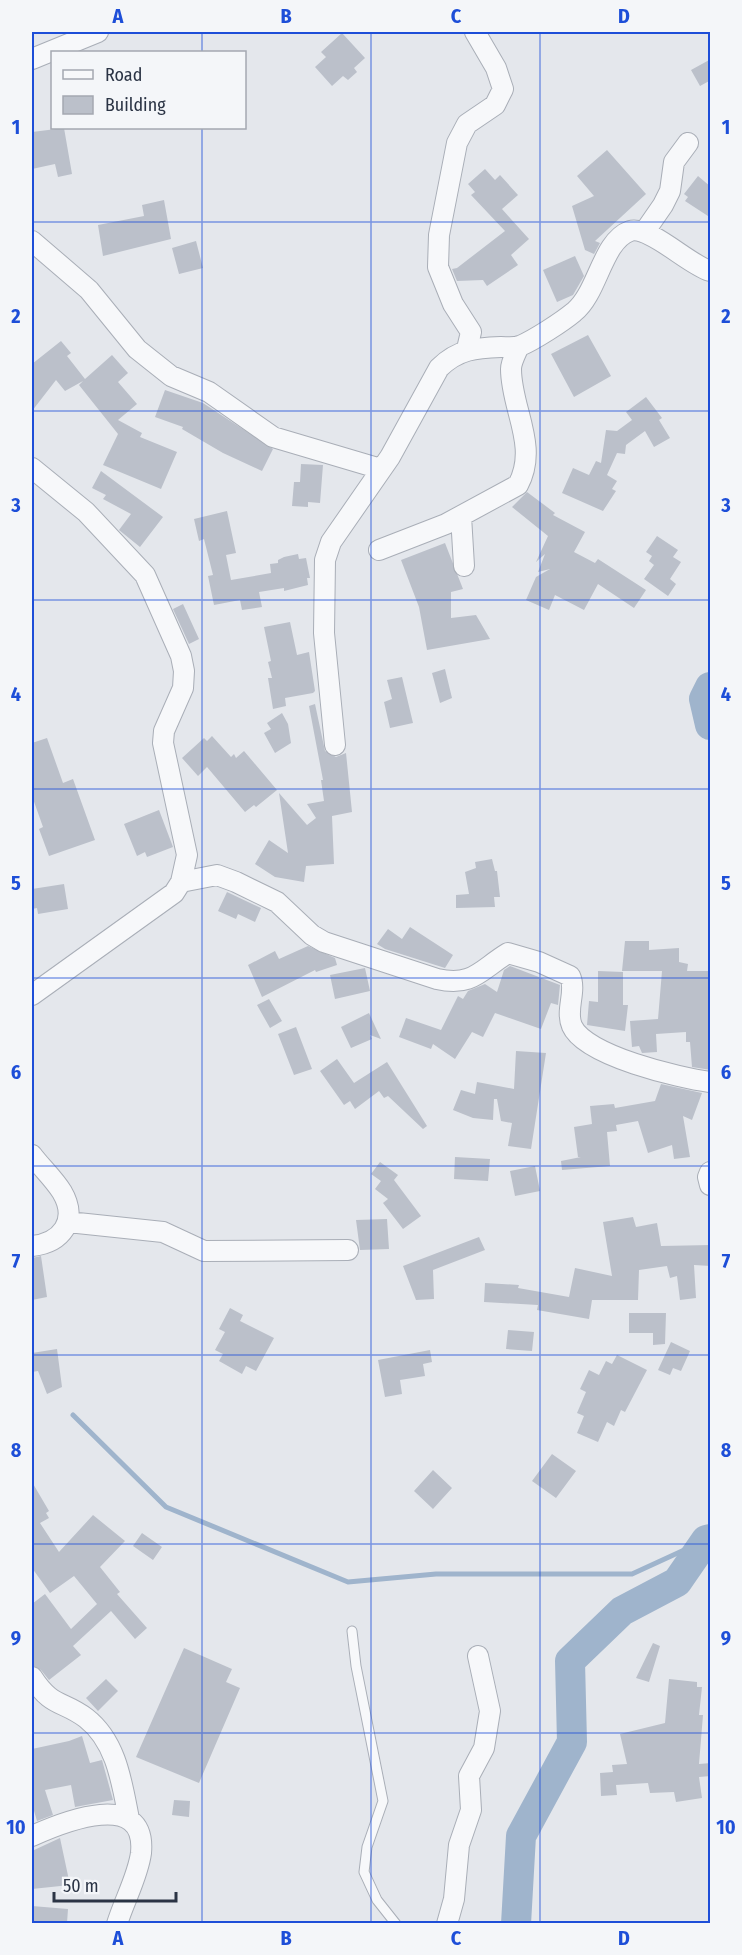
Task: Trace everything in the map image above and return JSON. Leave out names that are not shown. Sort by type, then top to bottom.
[{"type":"street","points":[[52,51],[98,32]]},
{"type":"street","points":[[467,349],[471,332],[453,304],[438,267],[439,235],[457,143],[468,124],[495,105],[503,89],[496,68],[475,32]]},
{"type":"street","points":[[32,59],[51,51]]},
{"type":"street","points":[[645,231],[670,191],[674,162],[688,143]]},
{"type":"street","points":[[335,745],[324,633],[326,560],[331,542],[381,469],[439,368],[448,358],[467,349],[519,346],[576,312],[592,288],[613,242],[631,231],[645,231],[673,251],[711,271]]},
{"type":"street","points":[[35,250],[89,290],[137,349],[171,376],[209,392],[273,437],[381,469]]},
{"type":"street","points":[[379,550],[461,516],[513,490],[522,478],[526,461],[525,432],[514,392],[511,367],[519,346]]},
{"type":"street","points":[[32,468],[86,512],[145,575],[181,656],[183,688],[164,731],[163,743],[187,855],[181,882],[174,893],[32,995]]},
{"type":"street","points":[[461,516],[465,566]]},
{"type":"street","points":[[181,882],[223,876],[277,902],[312,935],[324,942],[437,979],[453,982],[473,978],[508,953],[539,962],[570,976],[569,1019],[576,1034],[591,1044],[671,1074],[711,1082]]},
{"type":"street","points":[[32,1155],[62,1193],[67,1206],[68,1222],[55,1240],[32,1246]]},
{"type":"street","points":[[711,1172],[708,1177],[711,1185]]},
{"type":"street","points":[[68,1222],[163,1232],[204,1251],[348,1250]]},
{"type":"street","points":[[447,1923],[454,1899],[459,1845],[471,1810],[469,1776],[484,1748],[490,1711],[478,1656]]},
{"type":"street","points":[[32,1677],[45,1696],[85,1717],[106,1741],[117,1762],[129,1819],[140,1831],[141,1855],[117,1923]]},
{"type":"street","points":[[32,1836],[60,1823],[95,1815],[129,1819]]},
{"type":"lane","points":[[352,1631],[356,1666],[383,1802],[366,1847],[364,1872],[377,1900],[396,1923]]},
{"type":"building","points":[[342,33],[365,58],[354,68],[357,72],[348,80],[343,76],[332,86],[315,67],[326,57],[321,52]]},
{"type":"building","points":[[711,59],[711,80],[700,86],[691,70]]},
{"type":"building","points":[[64,129],[72,174],[58,177],[55,164],[32,169],[32,132]]},
{"type":"building","points":[[607,150],[646,194],[595,241],[600,243],[594,254],[585,250],[572,206],[594,196],[577,176]]},
{"type":"building","points":[[485,169],[495,180],[500,175],[518,195],[502,209],[529,239],[511,255],[518,265],[487,286],[483,280],[457,281],[452,269],[457,268],[505,231],[471,195],[475,192],[468,184]]},
{"type":"building","points":[[698,176],[711,187],[711,218],[685,201],[688,197],[684,194]]},
{"type":"building","points":[[164,200],[171,239],[103,256],[98,225],[144,216],[142,205]]},
{"type":"building","points":[[196,241],[203,268],[179,274],[172,248]]},
{"type":"building","points":[[575,256],[584,276],[573,295],[557,302],[543,270]]},
{"type":"building","points":[[588,335],[611,376],[574,397],[551,354]]},
{"type":"building","points":[[61,341],[71,353],[67,356],[85,379],[112,355],[128,373],[118,382],[137,404],[118,420],[142,433],[140,437],[177,452],[161,489],[103,465],[118,434],[79,385],[83,381],[65,391],[56,380],[32,411],[32,364]]},
{"type":"building","points":[[165,390],[203,403],[273,449],[262,471],[223,453],[182,429],[183,427],[155,417]]},
{"type":"building","points":[[646,397],[662,418],[659,420],[670,438],[654,447],[645,431],[626,445],[625,454],[617,453],[607,475],[617,481],[612,489],[616,491],[603,511],[562,493],[573,468],[589,475],[596,461],[601,463],[606,430],[617,431],[632,420],[626,412]]},
{"type":"building","points":[[301,464],[323,465],[320,503],[308,502],[308,507],[292,506],[294,482],[300,482]]},
{"type":"building","points":[[101,471],[163,517],[140,547],[119,530],[131,514],[103,499],[106,495],[92,488]]},
{"type":"building","points":[[527,492],[555,513],[553,515],[585,532],[574,552],[595,563],[598,559],[646,590],[634,608],[598,584],[584,610],[555,595],[549,610],[526,600],[536,577],[550,569],[538,572],[545,554],[536,562],[548,536],[512,507]]},
{"type":"building","points":[[227,511],[236,553],[226,555],[231,580],[271,573],[270,564],[278,563],[278,560],[284,557],[298,554],[299,559],[306,558],[310,578],[307,578],[308,585],[284,591],[284,588],[259,592],[262,607],[242,610],[240,600],[214,605],[208,576],[213,575],[204,539],[199,541],[194,519]]},
{"type":"building","points":[[657,536],[678,550],[673,557],[681,562],[670,579],[676,584],[668,596],[644,579],[654,565],[649,561],[652,556],[646,552]]},
{"type":"building","points":[[445,543],[463,589],[451,592],[451,618],[476,615],[490,639],[427,650],[419,607],[401,560]]},
{"type":"building","points":[[183,604],[199,639],[189,644],[173,609]]},
{"type":"building","points":[[290,622],[297,655],[309,652],[315,691],[285,698],[286,706],[273,709],[268,678],[272,678],[268,662],[271,661],[264,627]]},
{"type":"building","points":[[445,669],[452,698],[440,703],[432,673]]},
{"type":"building","points":[[402,677],[413,723],[390,728],[384,702],[392,699],[387,680]]},
{"type":"building","points":[[315,704],[325,751],[336,757],[346,753],[352,812],[332,816],[334,864],[306,866],[304,882],[275,877],[255,864],[269,840],[288,853],[279,793],[307,825],[316,818],[307,804],[324,801],[321,780],[323,780],[309,706]]},
{"type":"building","points":[[282,713],[288,724],[291,743],[275,753],[264,733],[271,729],[267,723]]},
{"type":"building","points":[[212,736],[231,757],[234,754],[236,758],[244,751],[277,790],[256,807],[254,805],[245,812],[207,767],[198,776],[182,758],[204,738],[207,741]]},
{"type":"building","points":[[47,738],[63,783],[73,779],[95,840],[49,856],[39,829],[43,827],[32,796],[32,743]]},
{"type":"building","points":[[159,810],[173,847],[147,857],[145,852],[137,856],[124,824]]},
{"type":"building","points":[[492,859],[495,871],[497,871],[500,897],[494,897],[495,907],[456,908],[456,895],[469,894],[465,872],[476,868],[475,862]]},
{"type":"building","points":[[64,884],[68,909],[38,914],[37,908],[32,909],[32,889]]},
{"type":"building","points":[[227,892],[261,908],[255,922],[238,914],[236,919],[218,911]]},
{"type":"building","points":[[410,927],[453,955],[445,968],[385,949],[377,944],[388,929],[402,939]]},
{"type":"building","points":[[625,941],[649,941],[649,950],[679,948],[679,962],[688,964],[687,971],[711,971],[711,1070],[692,1067],[690,1042],[686,1042],[686,1032],[656,1034],[657,1052],[642,1053],[639,1046],[632,1047],[630,1021],[658,1019],[662,971],[622,971]]},
{"type":"building","points":[[308,946],[335,958],[337,965],[316,972],[315,970],[262,997],[248,965],[275,951],[279,959]]},
{"type":"building","points":[[510,966],[560,985],[558,1005],[551,1003],[541,1029],[495,1013],[483,1037],[472,1032],[455,1059],[433,1044],[431,1049],[399,1037],[406,1018],[441,1030],[458,996],[463,999],[468,991],[485,984],[497,992],[504,970]]},
{"type":"building","points":[[365,968],[370,991],[335,999],[330,975]]},
{"type":"building","points":[[598,971],[623,972],[623,1005],[628,1005],[625,1031],[587,1025],[589,1001],[598,1002]]},
{"type":"building","points":[[269,999],[282,1021],[270,1028],[257,1005]]},
{"type":"building","points":[[369,1013],[381,1039],[370,1035],[372,1039],[351,1048],[341,1027]]},
{"type":"building","points":[[296,1027],[312,1069],[294,1075],[278,1034]]},
{"type":"building","points":[[516,1051],[546,1053],[531,1149],[508,1146],[512,1123],[501,1121],[497,1099],[494,1099],[493,1120],[473,1118],[453,1110],[461,1090],[475,1094],[477,1082],[514,1089]]},
{"type":"building","points":[[337,1059],[354,1083],[387,1062],[427,1126],[423,1129],[388,1096],[384,1098],[379,1091],[355,1109],[350,1101],[344,1105],[320,1071]]},
{"type":"building","points":[[661,1084],[702,1093],[692,1120],[683,1116],[690,1157],[674,1159],[672,1145],[648,1153],[638,1121],[616,1125],[617,1131],[607,1132],[610,1166],[562,1170],[561,1161],[581,1157],[578,1157],[574,1127],[592,1124],[590,1106],[614,1104],[615,1108],[655,1101]]},
{"type":"building","points":[[455,1157],[490,1159],[488,1181],[454,1179]]},
{"type":"building","points":[[380,1162],[398,1175],[394,1180],[421,1216],[403,1229],[383,1203],[388,1199],[375,1189],[381,1181],[371,1174]]},
{"type":"building","points":[[535,1166],[540,1191],[515,1196],[510,1171]]},
{"type":"building","points":[[633,1217],[636,1227],[657,1223],[661,1246],[711,1245],[711,1266],[694,1265],[696,1298],[680,1300],[677,1276],[670,1278],[667,1266],[639,1270],[638,1300],[592,1300],[589,1319],[537,1310],[538,1305],[484,1302],[485,1283],[519,1285],[518,1288],[569,1297],[575,1268],[612,1276],[603,1222]]},
{"type":"building","points":[[387,1219],[389,1249],[360,1250],[356,1220]]},
{"type":"building","points":[[479,1237],[485,1250],[433,1270],[434,1299],[416,1300],[403,1266]]},
{"type":"building","points":[[41,1256],[47,1297],[32,1300],[32,1258]]},
{"type":"building","points":[[230,1308],[243,1315],[240,1321],[274,1338],[256,1371],[246,1366],[242,1374],[219,1361],[223,1354],[215,1350],[225,1332],[219,1329]]},
{"type":"building","points":[[629,1313],[666,1313],[665,1344],[653,1345],[653,1333],[629,1333]]},
{"type":"building","points":[[508,1330],[534,1332],[532,1351],[506,1349]]},
{"type":"building","points":[[671,1342],[690,1351],[681,1371],[673,1368],[670,1375],[658,1370]]},
{"type":"building","points":[[57,1349],[62,1387],[47,1394],[38,1371],[32,1372],[32,1353]]},
{"type":"building","points":[[430,1350],[432,1362],[423,1364],[425,1376],[400,1380],[402,1394],[385,1397],[378,1360]]},
{"type":"building","points":[[617,1355],[647,1370],[625,1412],[621,1410],[614,1426],[607,1422],[598,1442],[577,1433],[584,1416],[577,1413],[586,1392],[580,1389],[589,1370],[599,1375],[606,1361],[612,1364]]},
{"type":"building","points":[[552,1454],[576,1471],[556,1498],[532,1481]]},
{"type":"building","points":[[433,1470],[452,1488],[433,1509],[414,1491]]},
{"type":"building","points":[[32,1482],[49,1511],[46,1513],[49,1518],[40,1523],[59,1552],[93,1515],[125,1541],[100,1567],[120,1592],[117,1594],[147,1628],[135,1639],[111,1611],[73,1646],[81,1655],[49,1680],[41,1670],[32,1665],[32,1604],[45,1594],[71,1629],[97,1604],[74,1576],[50,1593],[32,1568]]},
{"type":"building","points":[[142,1533],[162,1547],[153,1560],[133,1546]]},
{"type":"building","points":[[653,1643],[660,1646],[649,1682],[636,1678]]},
{"type":"building","points":[[184,1648],[232,1669],[226,1682],[240,1688],[199,1783],[136,1757]]},
{"type":"building","points":[[106,1679],[118,1691],[98,1711],[86,1698]]},
{"type":"building","points":[[669,1679],[697,1682],[697,1687],[702,1687],[699,1715],[703,1715],[699,1764],[711,1763],[711,1776],[699,1777],[702,1798],[676,1802],[674,1792],[650,1793],[648,1783],[616,1785],[617,1795],[601,1796],[600,1773],[613,1772],[612,1765],[627,1764],[620,1734],[665,1723]]},
{"type":"building","points":[[82,1736],[90,1763],[102,1760],[113,1800],[75,1807],[71,1785],[45,1790],[53,1815],[37,1821],[32,1804],[32,1757],[34,1757],[32,1749]]},
{"type":"building","points":[[174,1800],[190,1801],[189,1817],[172,1815]]},
{"type":"building","points":[[60,1838],[70,1885],[32,1889],[32,1851]]},
{"type":"building","points":[[32,1906],[68,1909],[67,1923],[32,1923]]},
{"type":"waterway","points":[[710,687],[704,699],[710,725]]},
{"type":"waterway","points":[[73,1415],[166,1507],[348,1582],[436,1574],[632,1574],[706,1540]]},
{"type":"waterway","points":[[516,1924],[521,1836],[572,1742],[570,1661],[622,1611],[677,1582],[706,1540],[710,1539]]}]
